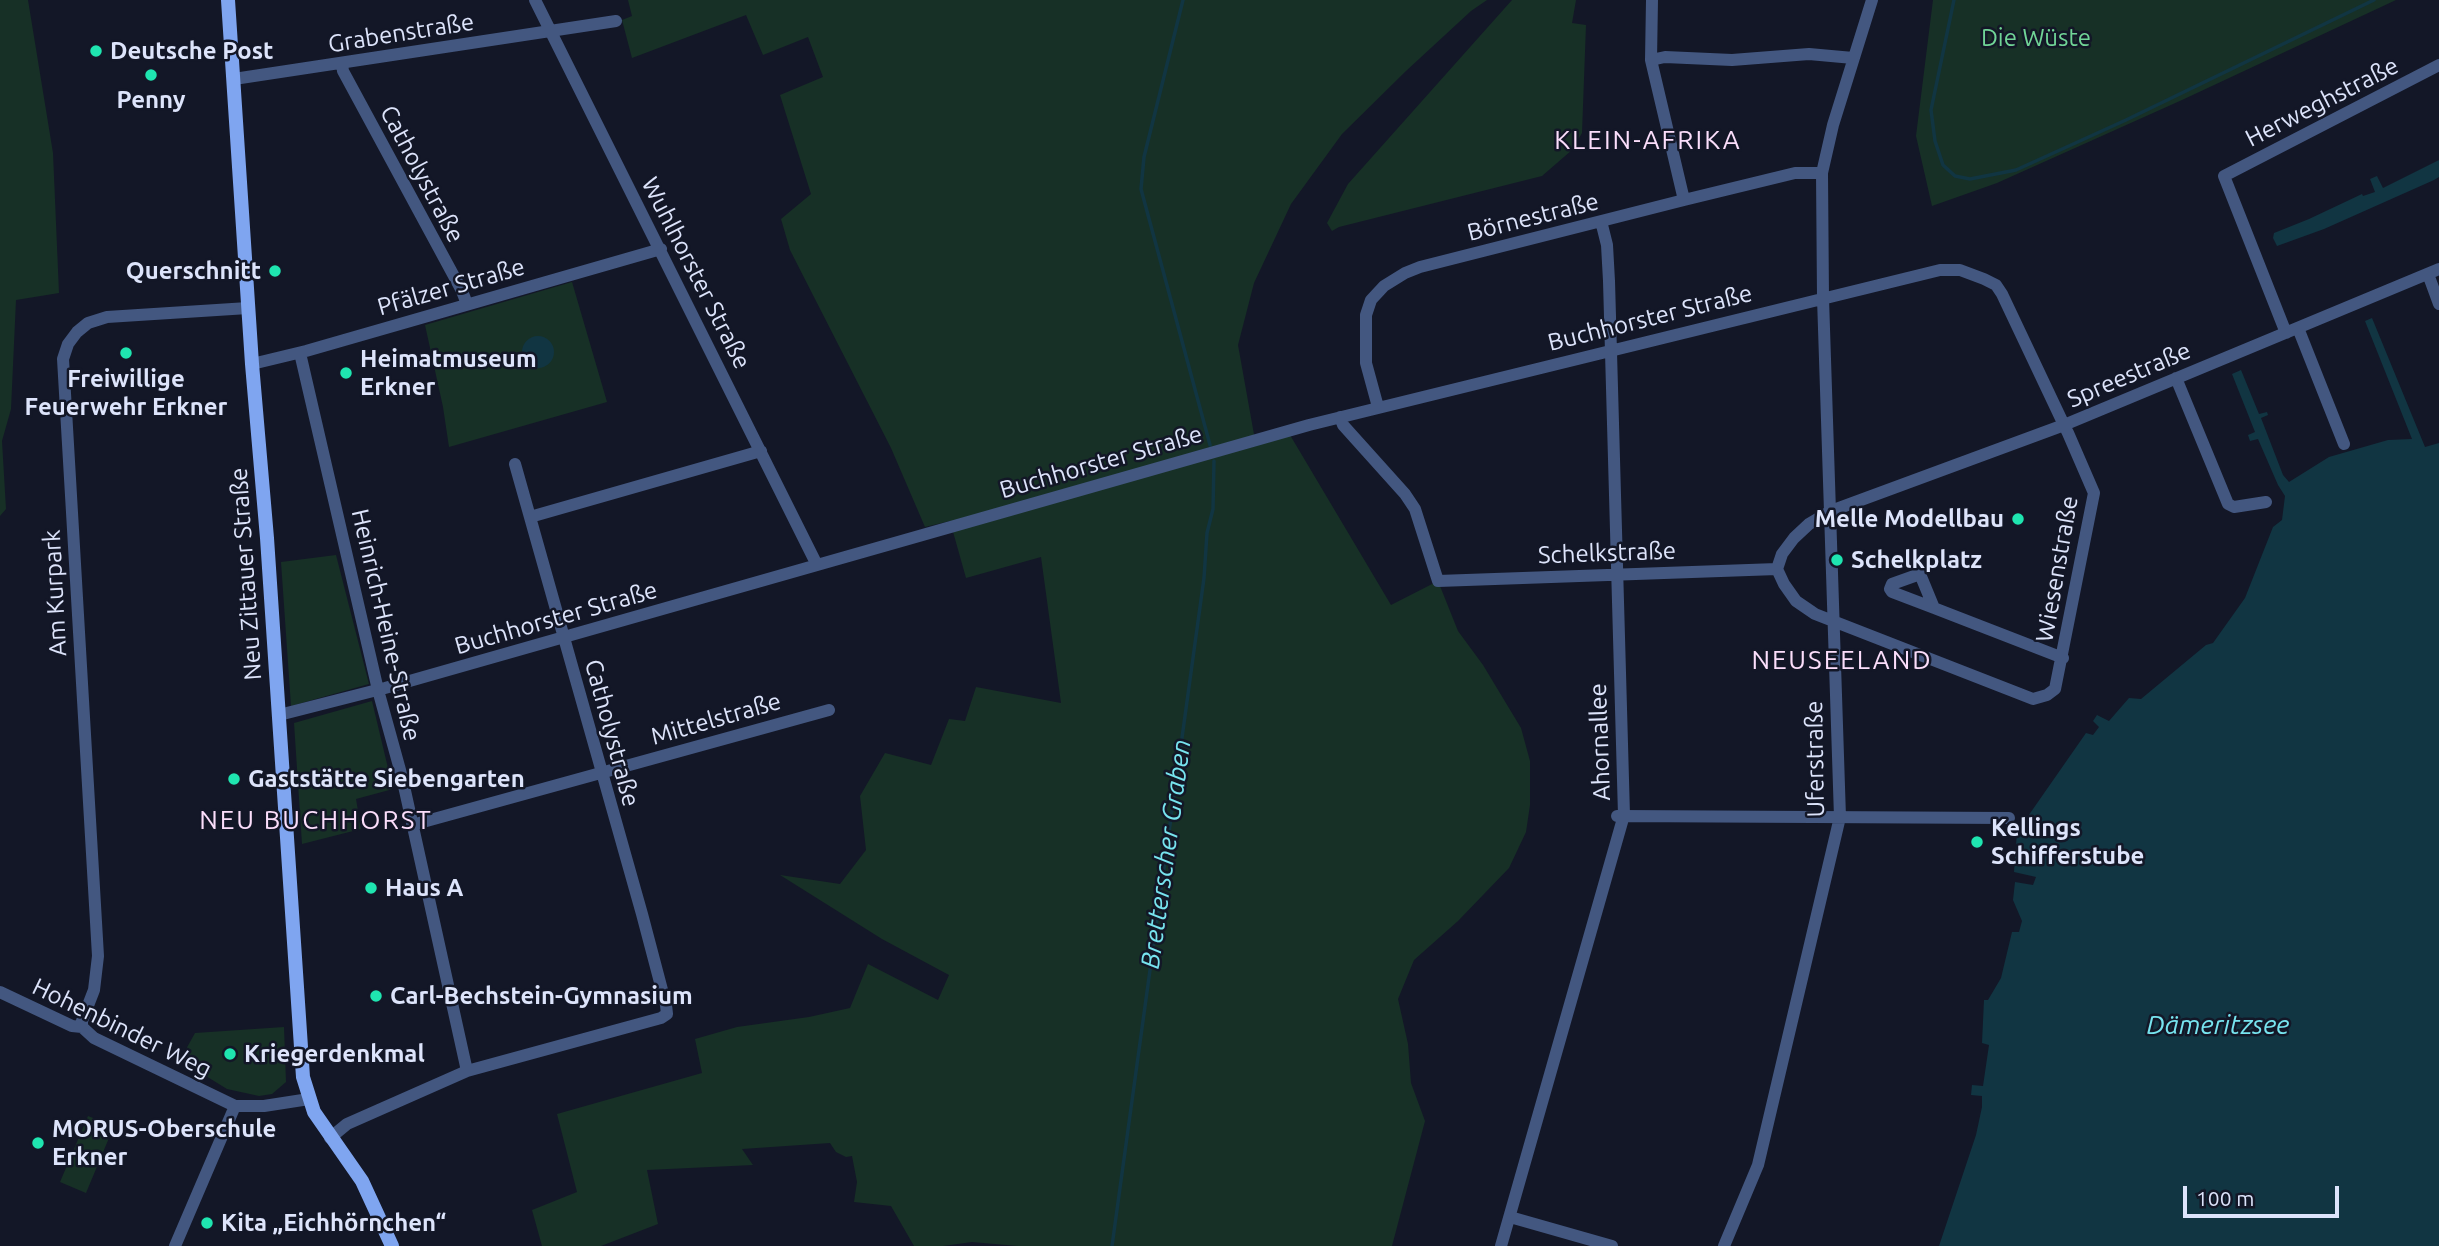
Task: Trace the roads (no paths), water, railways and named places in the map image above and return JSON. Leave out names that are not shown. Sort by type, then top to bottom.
[{"type":"main road","name":"Neu Zittauer Straße","points":[[228,0],[303,1068],[314,1112],[362,1181],[392,1246]]},
{"type":"street","name":"Wuhlhorster Straße","points":[[535,0],[817,565]]},
{"type":"street","points":[[1652,0],[1651,60],[1684,200]]},
{"type":"street","name":"Uferstraße","points":[[1724,1246],[1758,1165],[1840,817],[1823,298],[1822,173],[1833,125],[1872,0]]},
{"type":"street","name":"Grabenstraße","points":[[234,79],[616,20]]},
{"type":"street","points":[[1651,60],[1665,57],[1732,60],[1809,54],[1853,58]]},
{"type":"street","name":"Catholystraße","points":[[342,64],[343,71],[467,304]]},
{"type":"street","name":"Herweghstraße","points":[[2292,330],[2224,176],[2439,65]]},
{"type":"street","name":"Börnestraße","points":[[1378,407],[1366,363],[1365,336],[1371,300],[1384,286],[1405,273],[1795,173],[1822,173]]},
{"type":"street","name":"Ahornallee","points":[[1501,1246],[1620,816],[1609,281],[1607,245],[1601,221]]},
{"type":"street","name":"Pfälzer Straße","points":[[252,364],[300,353],[661,248]]},
{"type":"street","name":"Buchhorster Straße","points":[[279,715],[378,690],[1223,448],[1378,407],[1940,270]]},
{"type":"street","name":"Wiesenstraße","points":[[1833,622],[2033,699],[2047,695],[2055,689],[2094,493],[2002,293],[1996,285],[1960,270],[1940,270]]},
{"type":"street","points":[[2433,272],[2439,304]]},
{"type":"street","name":"Spreestraße","points":[[1831,511],[2064,425],[2433,272]]},
{"type":"street","name":"Am Kurpark","points":[[82,1027],[94,990],[98,956],[63,359],[68,344],[77,332],[88,323],[107,317],[248,309]]},
{"type":"street","points":[[2292,330],[2344,444]]},
{"type":"street","name":"Heinrich-Heine-Straße","points":[[300,353],[412,825],[467,1071]]},
{"type":"street","points":[[2176,379],[2228,504],[2234,507],[2266,502]]},
{"type":"street","name":"Schelkstraße","points":[[1340,417],[1343,425],[1405,494],[1415,509],[1438,581],[1777,569]]},
{"type":"street","points":[[530,517],[761,451]]},
{"type":"street","name":"Catholystraße","points":[[467,1071],[661,1018],[667,1014],[649,940],[515,464]]},
{"type":"street","points":[[1831,511],[1809,524],[1794,538],[1782,554],[1777,569],[1796,601],[1833,622]]},
{"type":"street","points":[[1934,608],[2063,658]]},
{"type":"street","name":"Mittelstraße","points":[[412,825],[829,710]]},
{"type":"street","points":[[1620,816],[2008,818]]},
{"type":"street","name":"Hohenbinder Weg","points":[[0,992],[72,1026],[82,1027],[94,1038],[235,1106],[264,1106],[309,1099]]},
{"type":"street","points":[[330,1138],[348,1124],[467,1071]]},
{"type":"street","points":[[175,1246],[235,1106]]},
{"type":"street","points":[[1510,1217],[1612,1246]]},
{"type":"water","points":[[2439,160],[2439,177],[2434,180],[2324,229],[2277,246],[2273,238],[2274,233],[2362,194],[2363,196],[2375,192],[2370,179],[2377,176],[2383,188]]},
{"type":"water","name":"Dämeritzsee","points":[[2372,318],[2425,447],[2439,443],[2439,1246],[1939,1246],[1976,1135],[1982,1107],[1982,1096],[1971,1095],[1972,1085],[1983,1086],[1989,1045],[1982,1043],[1984,1000],[1988,1000],[2001,978],[2012,932],[2019,932],[2022,921],[2013,900],[2015,882],[2033,885],[2036,877],[2014,872],[2017,832],[2086,733],[2093,735],[2099,727],[2093,721],[2097,715],[2109,721],[2129,698],[2141,699],[2206,645],[2213,643],[2245,598],[2273,527],[2282,520],[2285,496],[2258,439],[2250,441],[2248,435],[2255,432],[2232,374],[2241,370],[2259,414],[2267,412],[2268,415],[2261,418],[2283,475],[2289,482],[2329,457],[2388,440],[2412,439],[2365,321]]},
{"type":"water","points":[[538,336],[549,341],[554,352],[549,363],[538,368],[527,363],[522,352],[527,341]]},
{"type":"waterway","name":"Bretterscher Graben","points":[[1183,0],[1144,157],[1141,189],[1210,445]]},
{"type":"waterway","points":[[1954,0],[1931,110],[1935,141],[1943,165],[1955,176],[1970,179],[2016,170],[2374,0]]},
{"type":"waterway","name":"Bretterscher Graben","points":[[1112,1246],[1204,578],[1207,533],[1213,509],[1214,461]]},
{"type":"place","name":"Deutsche Post","points":[[96,51]]},
{"type":"place","name":"Penny","points":[[151,75]]},
{"type":"place","name":"Querschnitt","points":[[275,271]]},
{"type":"place","name":"Freiwillige Feuerwehr Erkner","points":[[126,353]]},
{"type":"place","name":"Heimatmuseum Erkner","points":[[346,373]]},
{"type":"place","name":"Melle Modellbau","points":[[2018,519]]},
{"type":"place","name":"Schelkplatz","points":[[1837,560]]},
{"type":"place","name":"Gaststätte Siebengarten","points":[[234,779]]},
{"type":"place","name":"Kellings Schifferstube","points":[[1977,842]]},
{"type":"place","name":"Haus A","points":[[371,888]]},
{"type":"place","name":"Carl-Bechstein-Gymnasium","points":[[376,996]]},
{"type":"place","name":"Kriegerdenkmal","points":[[230,1054]]},
{"type":"place","name":"MORUS-Oberschule Erkner","points":[[38,1143]]},
{"type":"place","name":"Kita „Eichhörnchen“","points":[[207,1223]]},
{"type":"district","name":"KLEIN-AFRIKA","points":[[1648,140]]},
{"type":"district","name":"NEUSEELAND","points":[[1842,660]]},
{"type":"district","name":"NEU BUCHHORST","points":[[316,820]]},
{"type":"park label","name":"Die Wüste","points":[[2036,38]]}]
